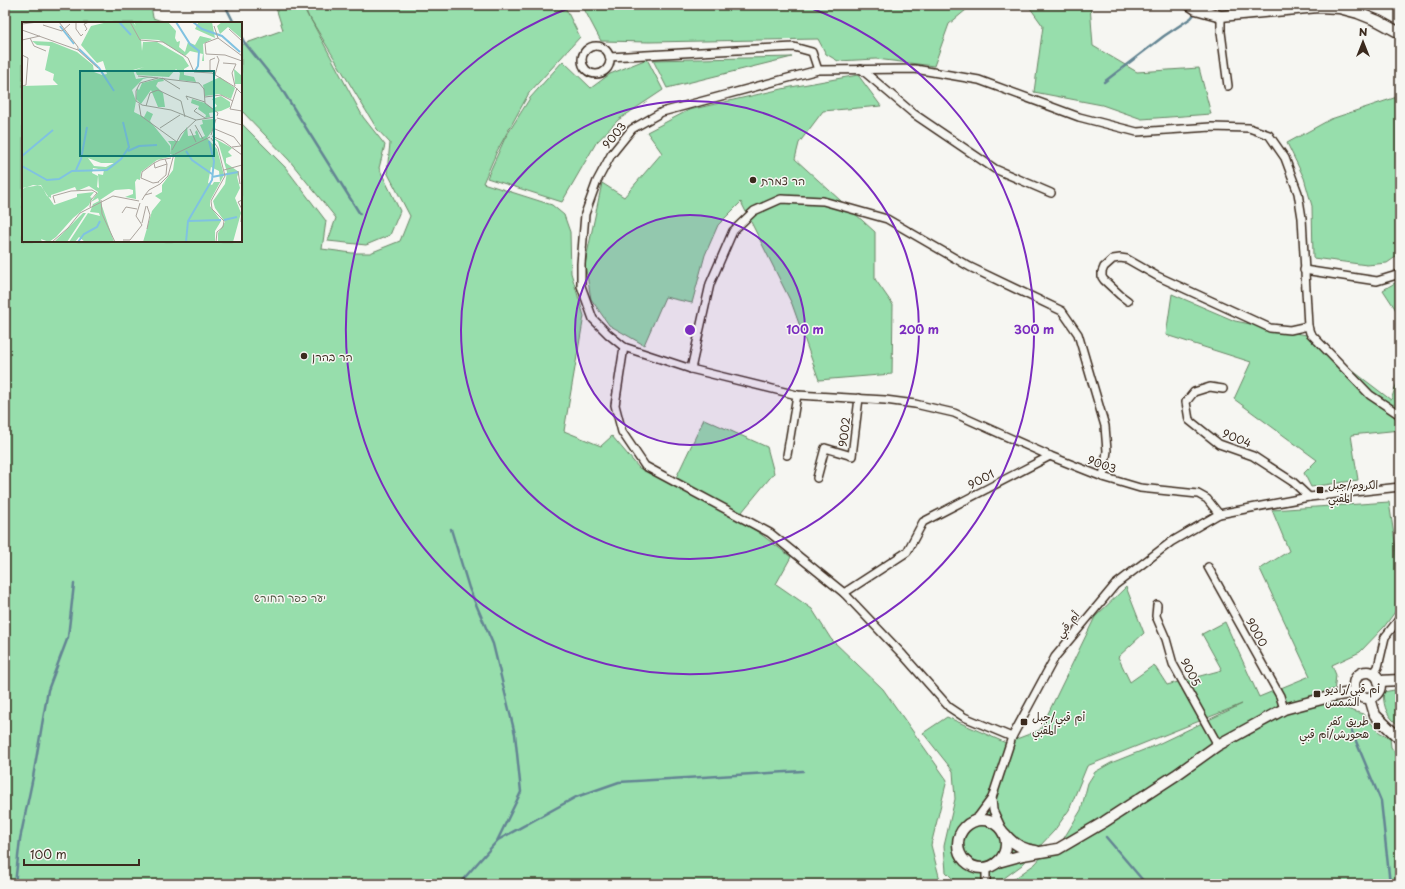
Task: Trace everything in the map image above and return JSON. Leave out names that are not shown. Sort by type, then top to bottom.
[{"type":"street","points":[[1190,5],[1196,9],[1221,16],[1318,6],[1358,9],[1400,33]]},
{"type":"street","points":[[1221,16],[1221,32],[1228,86]]},
{"type":"street","points":[[609,57],[794,47],[812,52],[818,70]]},
{"type":"street","points":[[861,69],[914,114],[995,169],[1051,193]]},
{"type":"street","name":"9003","points":[[1219,514],[1207,499],[1198,494],[1140,488],[1103,477],[1050,456],[954,413],[915,404],[858,398],[797,395],[691,369],[624,347],[593,319],[581,286],[581,264],[585,214],[597,181],[611,155],[632,128],[662,112],[818,70],[915,69],[979,80],[1079,117],[1137,132],[1211,127],[1249,128],[1269,135],[1285,158],[1298,193],[1302,218],[1308,326]]},
{"type":"street","points":[[691,369],[710,284],[733,231],[754,211],[782,199],[823,201],[887,219],[970,267],[1062,311],[1078,334],[1105,426],[1108,451],[1103,477]]},
{"type":"street","points":[[1128,301],[1102,277],[1104,267],[1112,259],[1128,259],[1157,276],[1270,328],[1290,330],[1308,326],[1310,333],[1370,395],[1400,415]]},
{"type":"street","points":[[1304,270],[1377,281],[1400,274]]},
{"type":"street","points":[[624,347],[615,405],[622,432],[645,466],[770,533],[844,593],[903,655],[949,707],[964,717],[1012,737]]},
{"type":"street","name":"9004","points":[[1223,389],[1210,387],[1194,392],[1186,402],[1189,420],[1219,444],[1253,456],[1293,482],[1309,496]]},
{"type":"street","points":[[787,455],[797,395]]},
{"type":"street","name":"9002","points":[[817,478],[824,448],[852,456],[858,398]]},
{"type":"street","name":"9001","points":[[844,593],[907,552],[923,522],[1050,456]]},
{"type":"street","points":[[1219,514],[1309,496],[1400,486]]},
{"type":"street","name":"أم قبي","points":[[969,823],[978,817],[992,798],[1012,737],[1055,657],[1115,585],[1171,542],[1219,514]]},
{"type":"street","name":"9000","points":[[1208,567],[1280,696],[1284,709]]},
{"type":"street","name":"9005","points":[[1157,605],[1156,616],[1166,639],[1173,664],[1218,745]]},
{"type":"street","points":[[1400,618],[1385,637],[1376,678],[1380,685],[1377,693],[1370,698],[1362,698],[1356,692],[1354,685],[1356,678],[1364,673],[1376,678],[1400,680]]},
{"type":"street","name":"أم قبي","points":[[998,862],[1058,848],[1104,822],[1176,775],[1218,745],[1284,709],[1333,696],[1356,692]]},
{"type":"street","points":[[1370,698],[1375,715],[1400,739]]},
{"type":"street","name":"أم قبي","points":[[992,798],[993,810],[1003,831],[1012,842],[1020,847],[1030,850],[1044,851]]},
{"type":"street","points":[[986,819],[994,822],[1003,831],[1007,839],[1007,848],[1004,856],[991,867],[974,867],[966,862],[961,856],[958,849],[960,832],[969,823],[986,819]]},
{"type":"street","points":[[986,868],[986,884]]},
{"type":"green space","name":"יער כפר החורש","points":[[5,5],[151,5],[153,18],[164,22],[22,22],[22,242],[242,242],[242,124],[285,167],[326,221],[322,249],[352,253],[370,253],[400,241],[410,216],[387,172],[390,143],[377,129],[310,18],[363,117],[385,145],[379,168],[400,211],[390,235],[366,245],[328,241],[336,218],[289,160],[242,111],[242,45],[283,30],[275,5],[302,5],[309,18],[304,5],[564,5],[580,37],[529,93],[497,151],[483,183],[552,205],[564,215],[570,232],[571,273],[584,316],[564,431],[601,446],[612,436],[639,468],[673,484],[704,419],[767,447],[774,473],[737,518],[791,557],[776,584],[812,609],[831,639],[883,689],[947,780],[931,845],[941,884],[5,884]]},
{"type":"green space","points":[[582,5],[972,5],[949,24],[934,66],[876,59],[838,61],[826,54],[818,39],[649,42],[601,41]]},
{"type":"green space","points":[[1028,5],[1090,5],[1093,46],[1137,72],[1199,68],[1211,114],[1142,119],[1102,105],[1034,92],[1043,26]]},
{"type":"green space","points":[[792,57],[667,88],[653,60]]},
{"type":"green space","points":[[647,59],[663,90],[618,120],[596,143],[562,202],[487,178],[505,138],[530,98],[563,61],[591,88],[610,74]]},
{"type":"green space","points":[[858,75],[881,106],[823,111],[799,143],[795,159],[875,232],[875,279],[893,305],[892,374],[819,380],[792,304],[741,202],[718,225],[705,255],[692,303],[665,297],[644,345],[609,325],[591,299],[585,264],[602,183],[624,197],[662,153],[647,132],[689,110],[791,87]]},
{"type":"green space","points":[[1400,96],[1400,254],[1387,263],[1367,265],[1313,258],[1312,206],[1304,178],[1287,143],[1331,119]]},
{"type":"green space","points":[[1400,280],[1400,316],[1383,290]]},
{"type":"green space","points":[[1172,294],[1235,321],[1306,335],[1391,400],[1400,374],[1400,430],[1351,435],[1358,480],[1311,487],[1304,473],[1317,460],[1234,399],[1251,362],[1166,335]]},
{"type":"green space","points":[[1389,502],[1400,575],[1400,605],[1384,627],[1360,652],[1332,665],[1336,675],[1333,701],[1350,710],[1363,714],[1379,732],[1390,738],[1391,747],[1400,760],[1400,884],[1007,884],[1035,864],[1054,843],[1058,848],[1081,810],[1088,783],[1095,772],[1111,763],[1156,745],[1242,704],[1087,766],[1069,810],[1054,831],[1022,865],[996,884],[958,884],[946,872],[944,846],[955,799],[953,771],[923,733],[947,717],[1006,743],[1040,730],[1095,617],[1126,587],[1144,633],[1118,657],[1130,682],[1154,665],[1167,685],[1222,670],[1202,634],[1225,622],[1259,697],[1310,676],[1260,569],[1289,551],[1272,510]]},
{"type":"green space","points":[[1400,689],[1400,727],[1392,719],[1385,708],[1383,692]]},
{"type":"waterway","points":[[225,5],[234,22]]},
{"type":"waterway","points":[[1104,82],[1164,36],[1191,18],[1196,12]]},
{"type":"waterway","points":[[242,38],[281,88],[360,214]]},
{"type":"waterway","points":[[451,529],[469,588],[493,644],[515,734],[521,792],[497,841],[459,884]]},
{"type":"waterway","points":[[15,884],[20,839],[33,777],[48,690],[68,637],[74,584]]},
{"type":"waterway","points":[[1350,727],[1381,801],[1390,884]]},
{"type":"waterway","points":[[498,840],[576,797],[619,782],[803,771]]},
{"type":"waterway","points":[[1106,837],[1146,884]]},
{"type":"place","name":"הר צמרת","points":[[753,180]]},
{"type":"place","name":"הר בהרן","points":[[304,356]]},
{"type":"place","name":"الكروم/جبل المقبي","points":[[1320,490]]},
{"type":"place","name":"أم قبي/راديو الشمس","points":[[1317,694]]},
{"type":"place","name":"أم قبي/جبل المقبي","points":[[1024,722]]},
{"type":"place","name":"طريق كفر هحورش/أم قبي","points":[[1377,726]]}]
